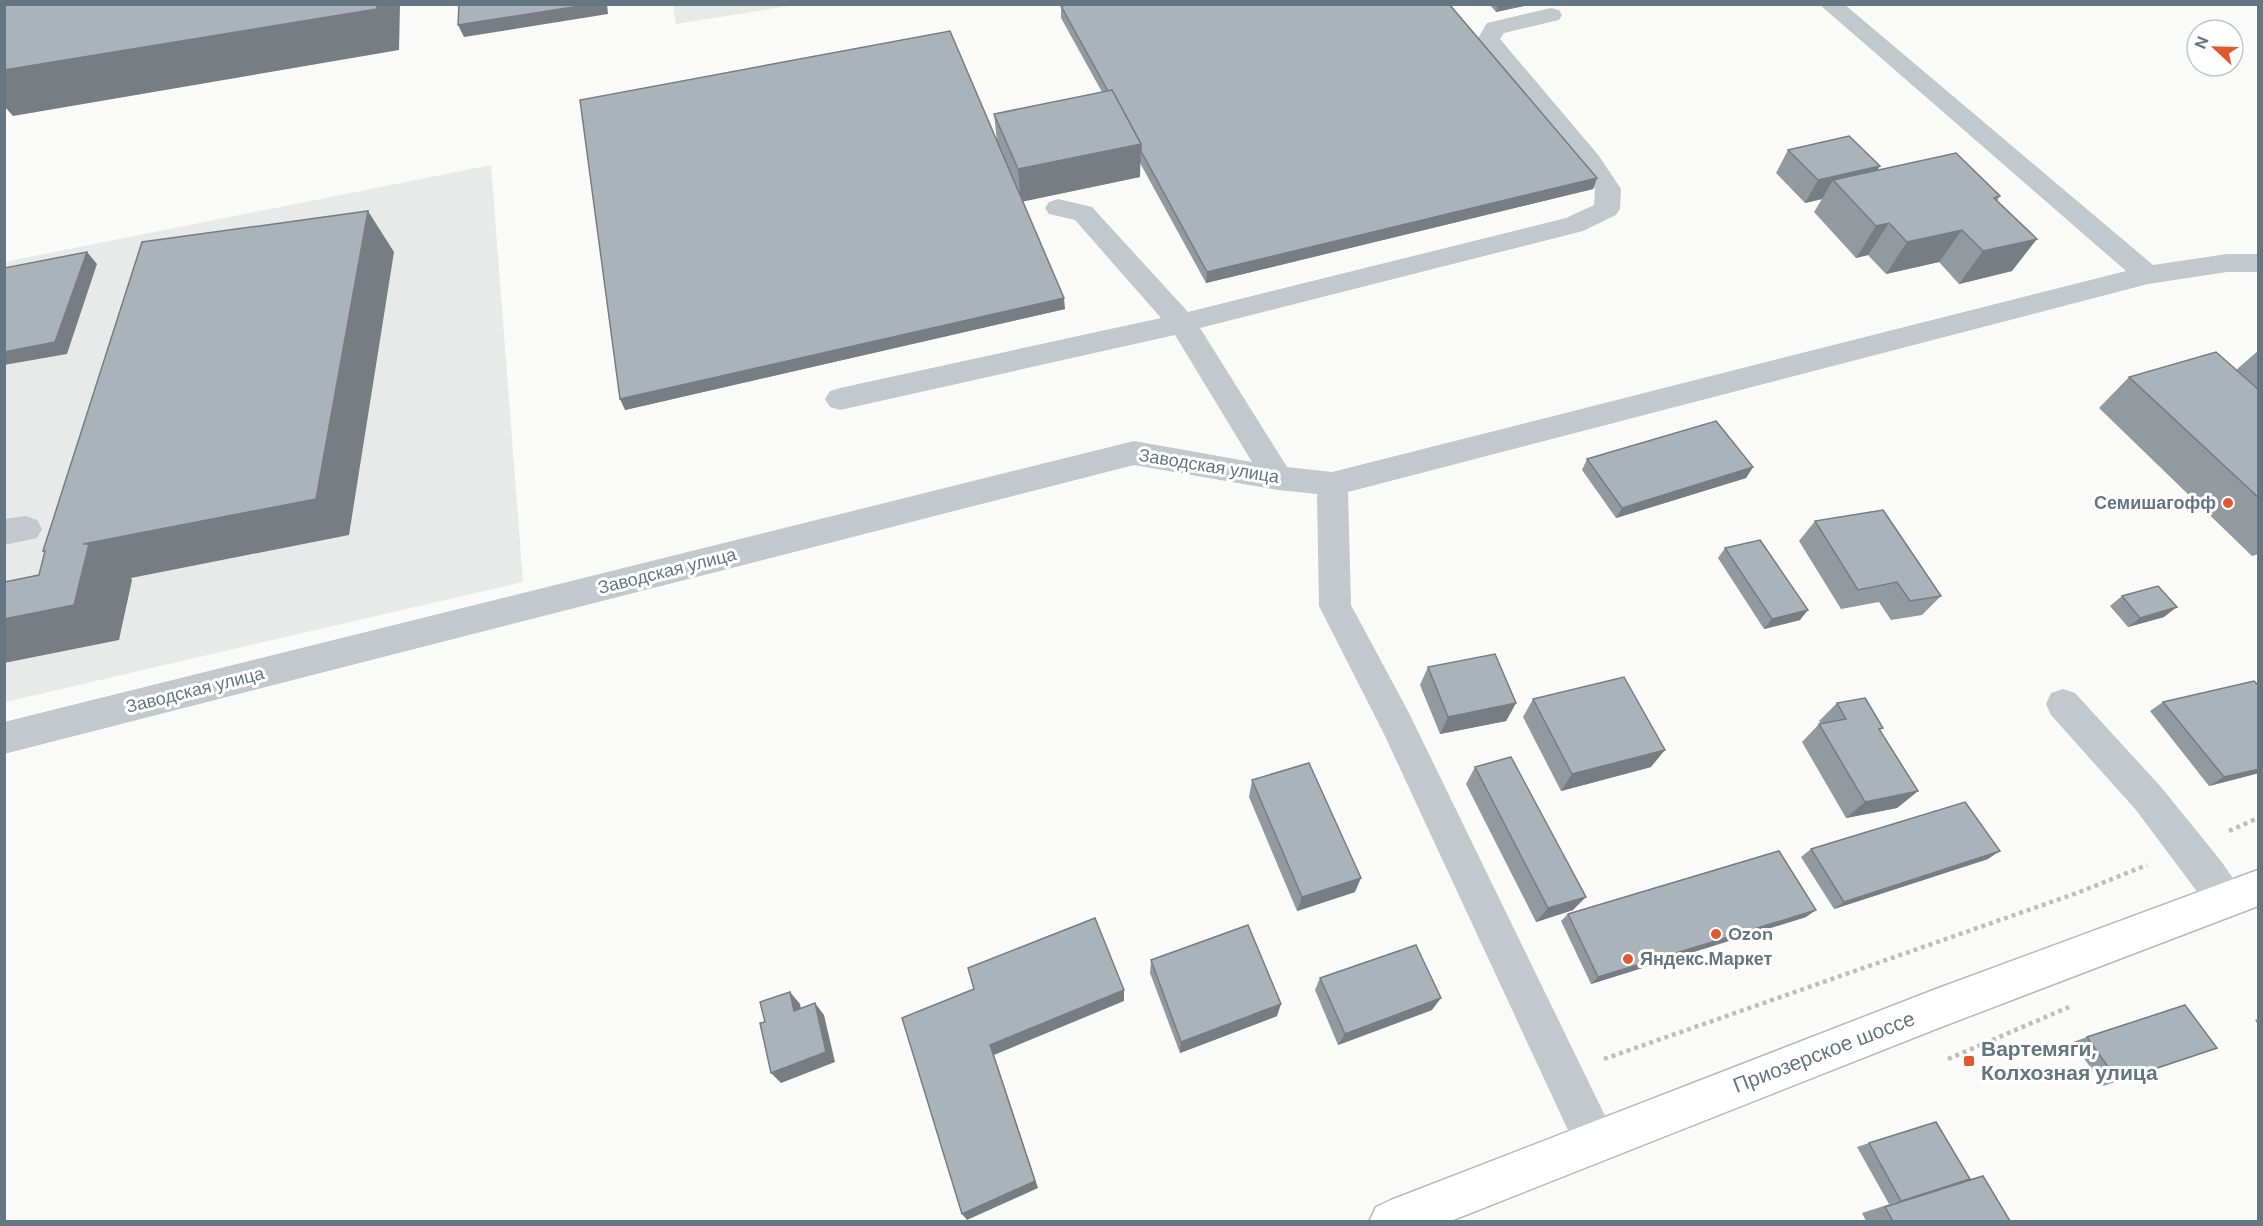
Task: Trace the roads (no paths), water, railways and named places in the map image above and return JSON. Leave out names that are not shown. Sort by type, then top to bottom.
[{"type":"main road","name":"Приозерское шоссе","points":[[1391,1221],[1924,1013],[2242,894]]},
{"type":"street","points":[[1830,4],[2148,274]]},
{"type":"street","points":[[840,399],[1182,322],[1574,225],[1607,209],[1608,189],[1590,162],[1488,40],[1495,27],[1551,15]]},
{"type":"street","points":[[1058,208],[1083,213],[1182,322],[1278,478]]},
{"type":"street","points":[[1595,1141],[1397,724],[1335,606],[1332,484],[2148,274],[2227,263],[2259,263]]},
{"type":"street","name":"Заводская улица","points":[[4,738],[1134,453],[1278,478],[1332,484]]},
{"type":"street","points":[[2063,704],[2129,774],[2190,847],[2242,894]]},
{"type":"place","name":"Семишагофф","points":[[2228,503]]},
{"type":"place","name":"Ozon","points":[[1716,934]]},
{"type":"place","name":"Яндекс.Маркет","points":[[1628,959]]},
{"type":"place","name":"Вартемяги, Колхозная улица","points":[[1969,1061]]}]
